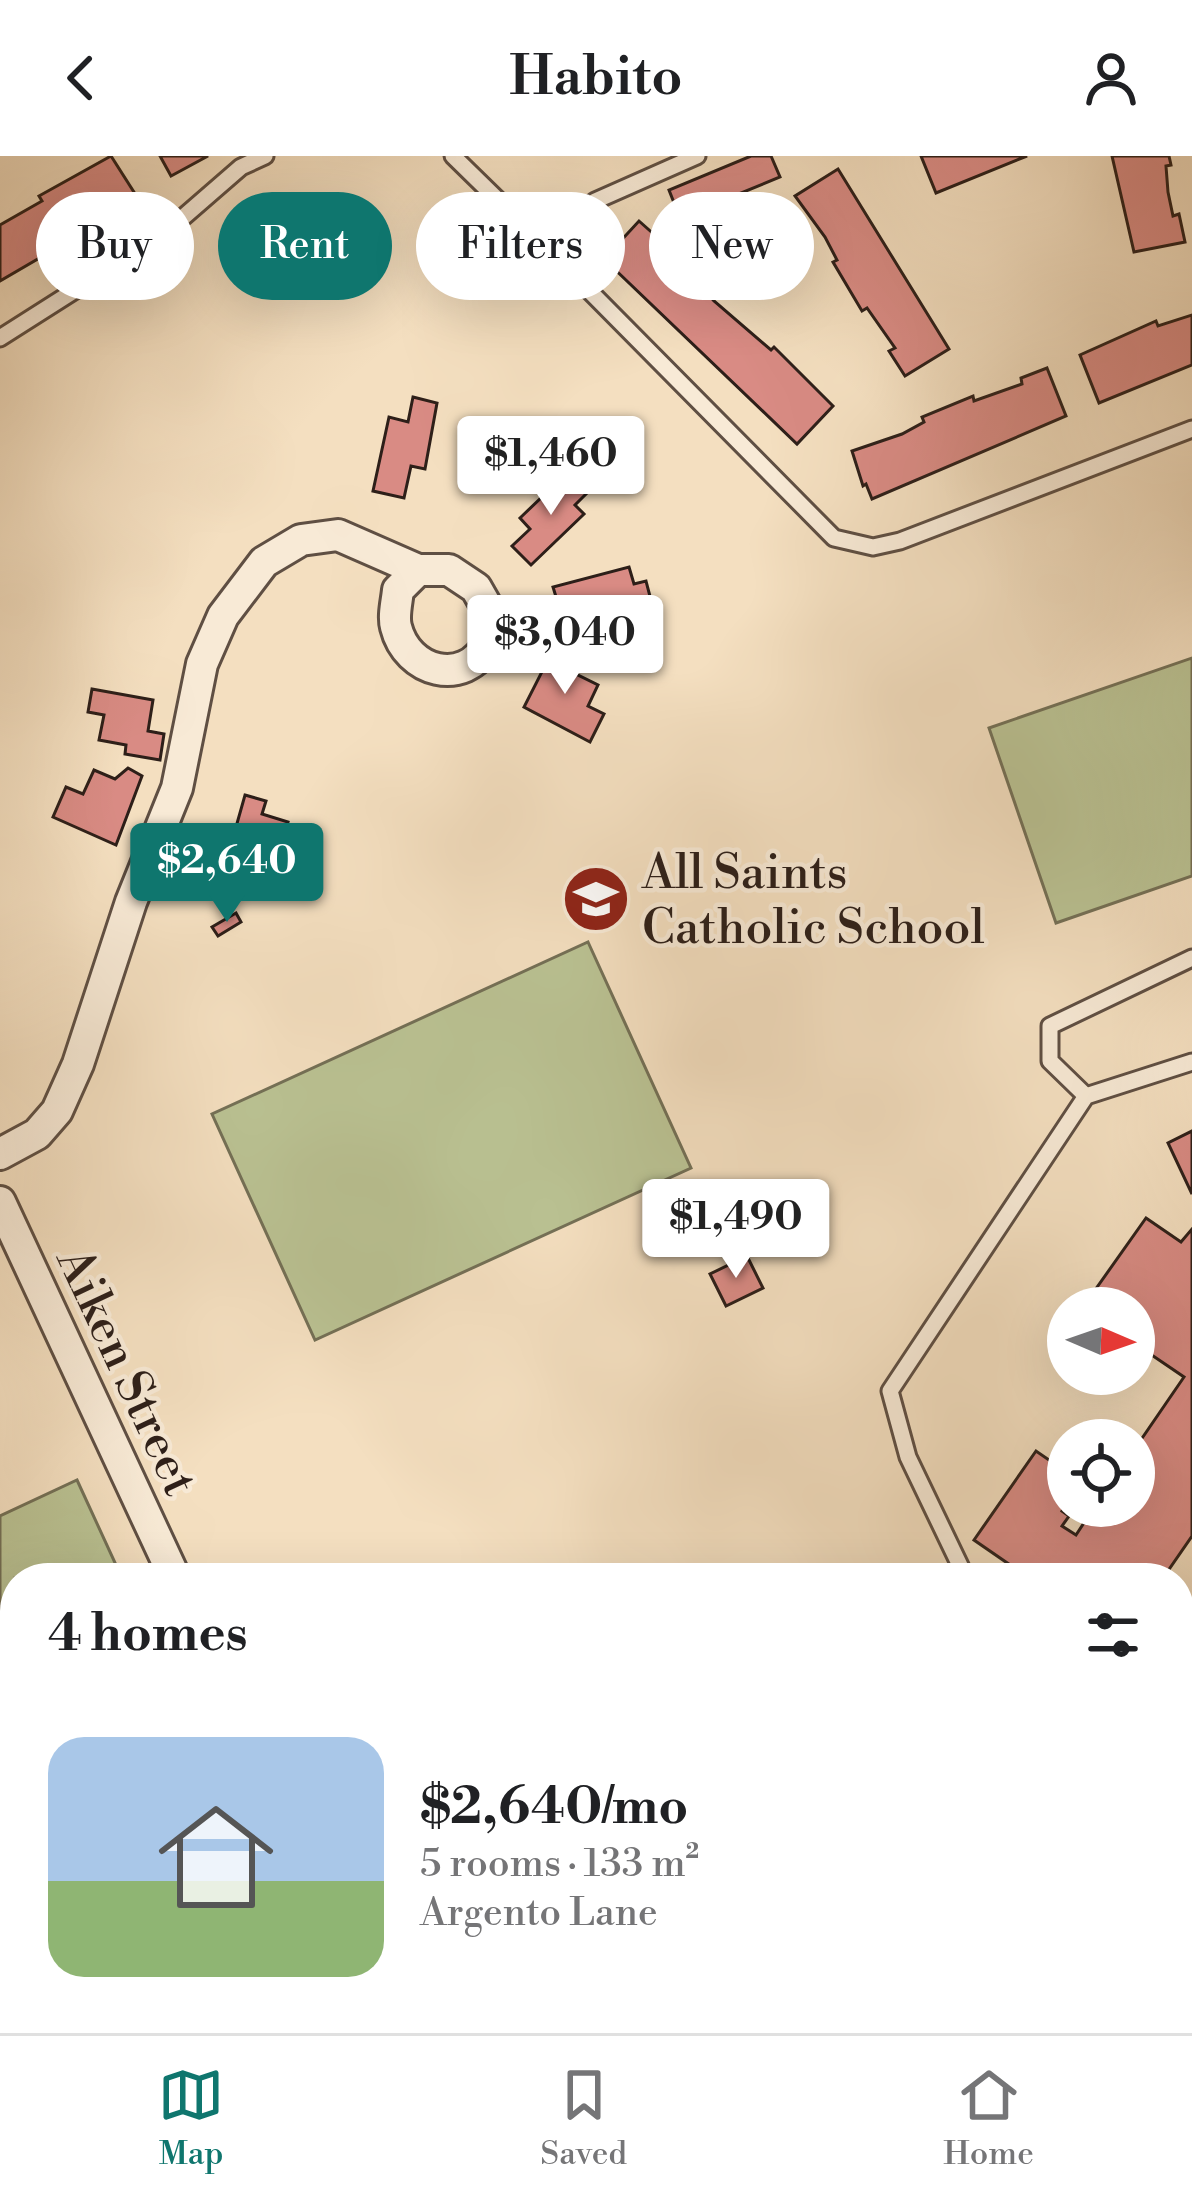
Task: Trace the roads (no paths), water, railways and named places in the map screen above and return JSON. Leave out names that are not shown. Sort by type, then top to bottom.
[{"type":"street","points":[[0,1154],[37,1134],[47,1123],[79,1064],[131,902],[177,788],[202,664],[223,616],[264,562],[302,540],[338,535],[418,571]]},
{"type":"street","name":"Aiken Street","points":[[0,1202],[168,1563]]},
{"type":"lane","points":[[0,338],[165,233],[242,167],[265,156]]},
{"type":"lane","points":[[453,156],[490,192]]},
{"type":"lane","points":[[617,192],[697,156]]},
{"type":"lane","points":[[598,300],[833,538],[872,548],[1192,428]]},
{"type":"lane","points":[[1086,1096],[1050,1061],[1050,1026],[1192,958]]},
{"type":"lane","points":[[959,1563],[908,1457],[890,1391],[1086,1096],[1192,1062]]},
{"type":"place","name":"All Saints Catholic School","points":[[596,899]]}]
